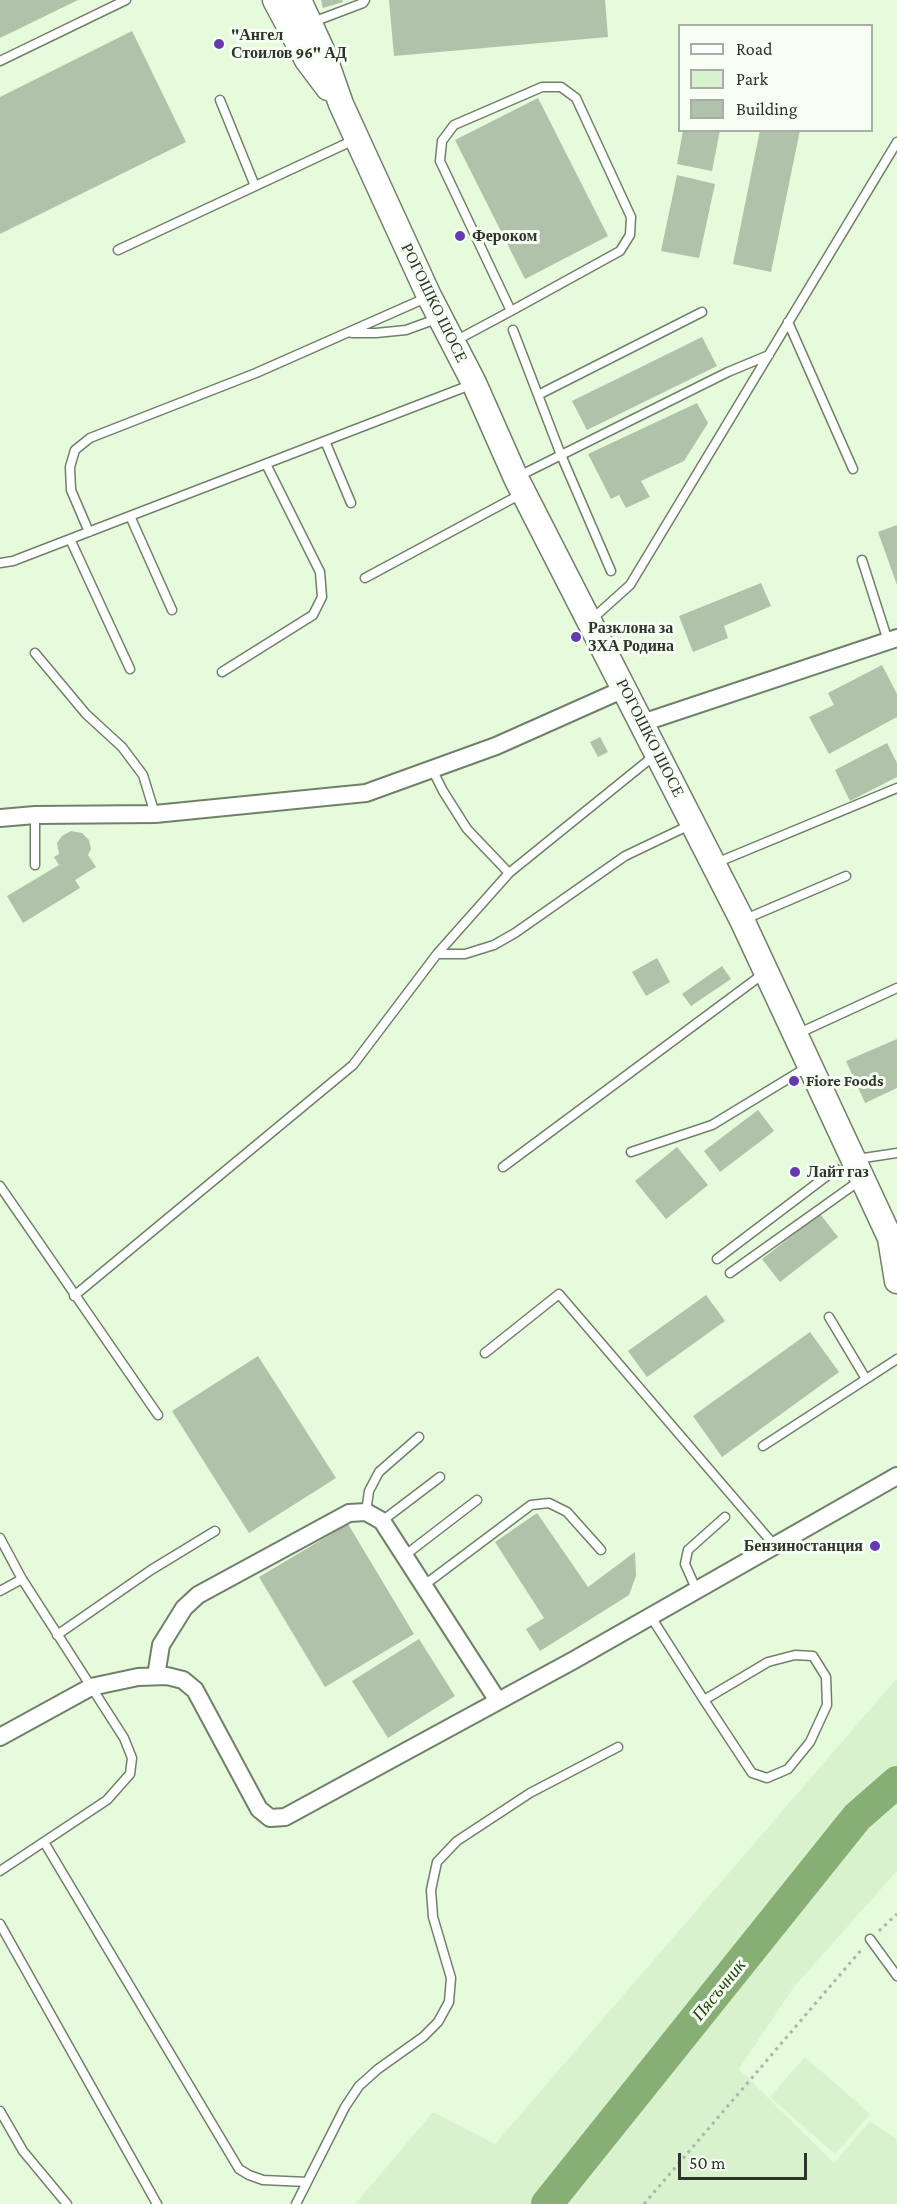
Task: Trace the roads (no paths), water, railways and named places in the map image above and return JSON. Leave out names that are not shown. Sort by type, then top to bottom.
[{"type":"main road","name":"РОГОШКО ШОСЕ","points":[[276,0],[307,60],[341,104]]},
{"type":"main road","name":"РОГОШКО ШОСЕ","points":[[299,0],[322,50],[341,104],[439,318],[474,383],[519,485],[742,920],[809,1065],[850,1169],[890,1238],[897,1281]]},
{"type":"street","points":[[642,723],[892,639]]},
{"type":"street","points":[[0,818],[35,815],[155,814],[366,793],[496,746],[624,688]]},
{"type":"street","points":[[0,1737],[91,1687],[138,1677],[166,1676],[183,1680],[195,1690],[259,1809],[270,1818],[285,1817],[651,1617],[897,1476]]},
{"type":"street","points":[[156,1676],[161,1645],[184,1608],[198,1595],[349,1513],[366,1512],[382,1521],[498,1701]]},
{"type":"lane","points":[[0,62],[126,0]]},
{"type":"lane","points":[[310,24],[363,3],[364,0]]},
{"type":"lane","points":[[451,343],[511,311],[620,251],[630,235],[632,217],[576,98],[561,87],[542,87],[454,125],[442,141],[440,161],[511,311]]},
{"type":"lane","points":[[220,100],[255,186]]},
{"type":"lane","points":[[118,250],[357,139]]},
{"type":"lane","points":[[590,622],[630,585],[897,142]]},
{"type":"lane","points":[[89,532],[71,490],[70,467],[75,450],[90,438],[256,373],[429,297]]},
{"type":"lane","points":[[538,395],[702,312]]},
{"type":"lane","points":[[346,333],[406,330],[439,318]]},
{"type":"lane","points":[[788,322],[853,469]]},
{"type":"lane","points":[[513,330],[561,455],[610,571]]},
{"type":"lane","points":[[365,578],[519,485],[561,455],[728,372],[769,355]]},
{"type":"lane","points":[[0,563],[13,561],[474,383]]},
{"type":"lane","points":[[325,441],[351,503]]},
{"type":"lane","points":[[222,672],[313,615],[322,597],[320,572],[266,464]]},
{"type":"lane","points":[[130,516],[172,610]]},
{"type":"lane","points":[[70,539],[130,669]]},
{"type":"lane","points":[[862,560],[892,639]]},
{"type":"lane","points":[[35,653],[86,714],[122,747],[143,775],[155,814]]},
{"type":"lane","points":[[74,1296],[353,1065],[437,954],[510,873],[657,753]]},
{"type":"lane","points":[[432,769],[467,829],[510,873]]},
{"type":"lane","points":[[713,864],[897,788]]},
{"type":"lane","points":[[35,815],[35,865]]},
{"type":"lane","points":[[437,954],[465,954],[494,945],[515,933],[625,856],[693,824]]},
{"type":"lane","points":[[742,920],[846,876]]},
{"type":"lane","points":[[503,1167],[766,972]]},
{"type":"lane","points":[[795,1035],[897,988]]},
{"type":"lane","points":[[631,1152],[712,1125],[809,1065]]},
{"type":"lane","points":[[717,1259],[850,1169],[896,1151]]},
{"type":"lane","points":[[730,1273],[850,1169]]},
{"type":"lane","points":[[0,1186],[158,1415]]},
{"type":"lane","points":[[485,1353],[560,1294],[775,1546]]},
{"type":"lane","points":[[829,1317],[866,1380]]},
{"type":"lane","points":[[763,1446],[897,1359]]},
{"type":"lane","points":[[366,1512],[369,1491],[379,1473],[419,1437]]},
{"type":"lane","points":[[382,1521],[440,1477]]},
{"type":"lane","points":[[404,1556],[477,1500]]},
{"type":"lane","points":[[423,1586],[531,1505],[549,1503],[567,1512],[601,1550]]},
{"type":"lane","points":[[697,1591],[685,1564],[688,1550],[725,1517]]},
{"type":"lane","points":[[57,1635],[152,1570],[215,1531]]},
{"type":"lane","points":[[0,1538],[22,1579],[124,1738],[132,1758],[130,1774],[107,1800],[0,1871]]},
{"type":"lane","points":[[0,1591],[22,1579]]},
{"type":"lane","points":[[651,1617],[704,1700],[752,1773],[767,1778],[788,1768],[810,1742],[827,1705],[826,1677],[813,1656],[795,1655],[768,1662],[704,1700]]},
{"type":"lane","points":[[296,2204],[345,2106],[359,2086],[378,2069],[423,2037],[438,2022],[449,2002],[451,1978],[433,1917],[431,1890],[437,1862],[457,1840],[530,1793],[618,1747]]},
{"type":"lane","points":[[44,1842],[239,2169],[263,2180],[307,2182]]},
{"type":"lane","points":[[0,1924],[157,2204]]},
{"type":"lane","points":[[870,1939],[897,1976]]},
{"type":"lane","points":[[0,2111],[23,2151],[67,2204]]},
{"type":"waterway","name":"Пясъчник","points":[[547,2204],[857,1817],[897,1782]]},
{"type":"place","name":"\"Ангел Стоилов 96\" АД","points":[[219,44]]},
{"type":"place","name":"Фероком","points":[[460,236]]},
{"type":"place","name":"Разклона за ЗХА Родина","points":[[576,637]]},
{"type":"place","name":"Fiore Foods","points":[[794,1081]]},
{"type":"place","name":"Лайт газ","points":[[795,1172]]},
{"type":"place","name":"Бензиностанция","points":[[875,1546]]}]
